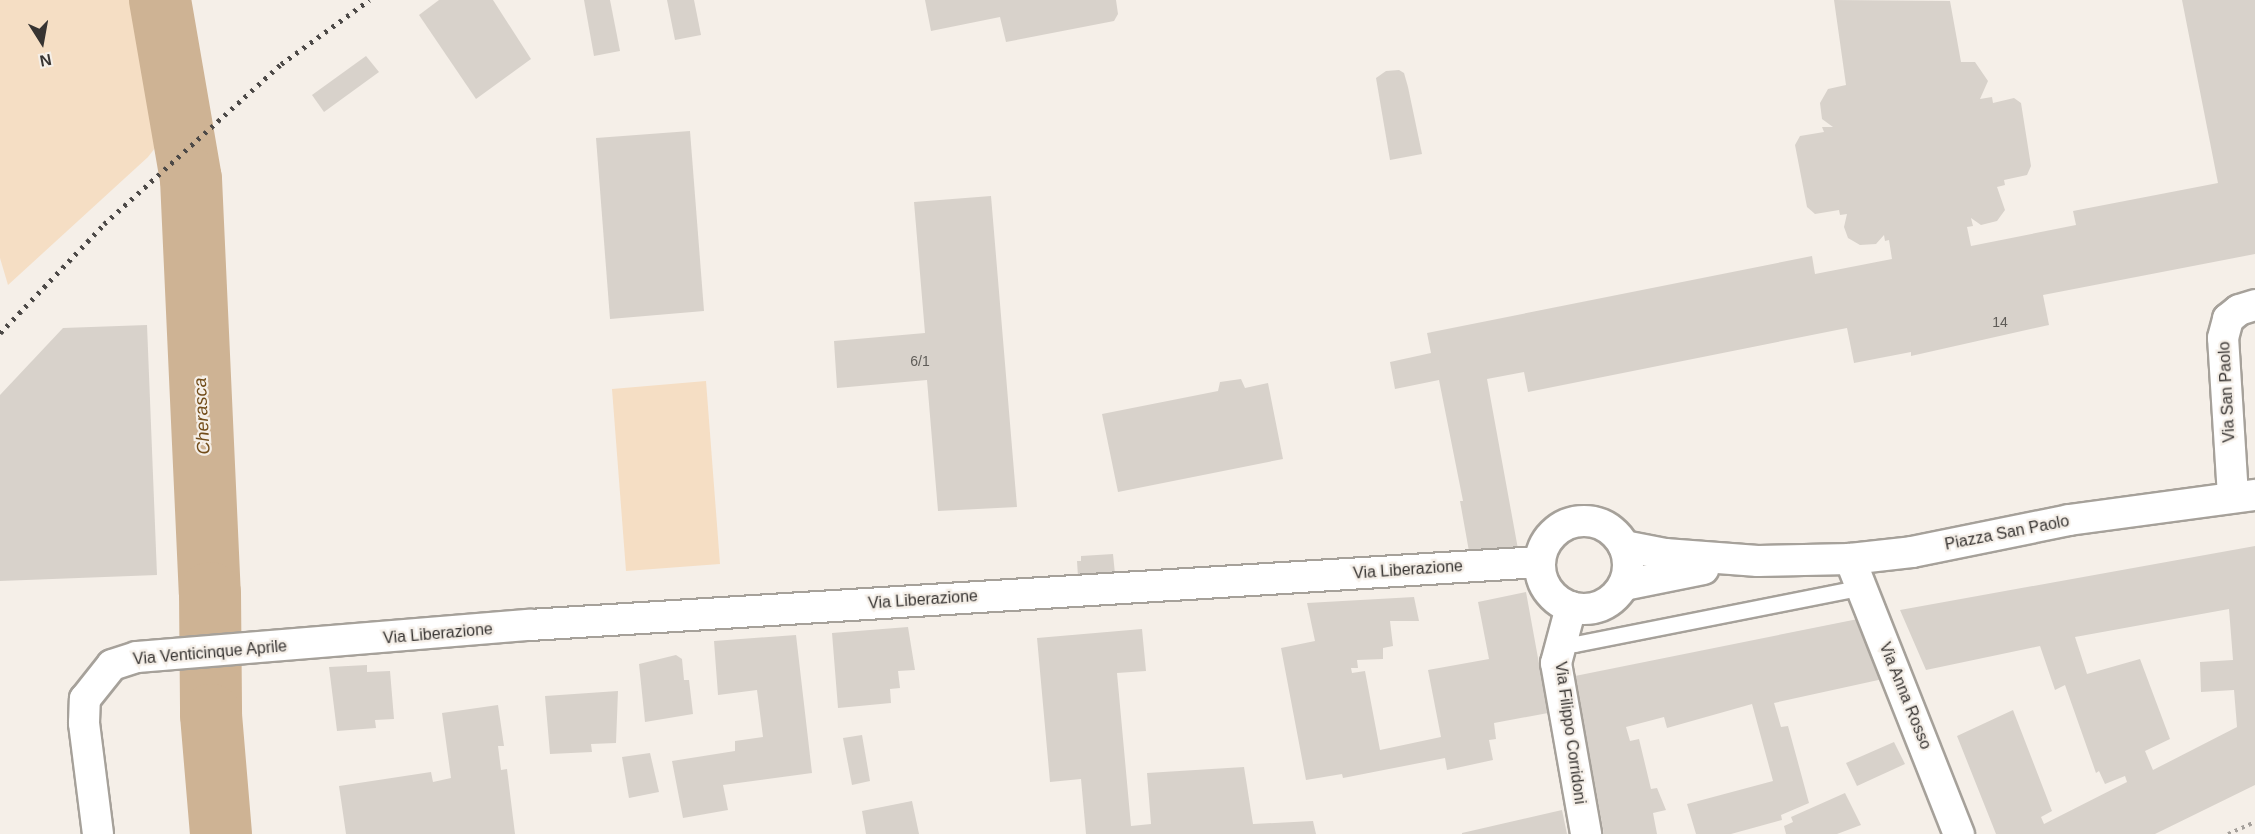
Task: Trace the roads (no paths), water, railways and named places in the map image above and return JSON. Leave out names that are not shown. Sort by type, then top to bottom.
[{"type":"street","name":"Via San Paolo","points":[[2244,496],[2223,338],[2228,319],[2239,310],[2255,305]]},
{"type":"street","name":"Piazza San Paolo","points":[[1624,546],[1665,554],[1758,561],[1850,559],[1912,552],[2069,520],[2244,496]]},
{"type":"street","points":[[1568,620],[1544,584],[1539,562],[1553,533],[1575,521],[1599,523],[1624,546],[1628,566],[1624,585]]},
{"type":"street","name":"Via Anna Rosso","points":[[1850,559],[1959,834]]},
{"type":"street","name":"Piazza San Paolo","points":[[1568,620],[1587,609],[1605,604],[1624,585],[1668,573],[1758,561]]},
{"type":"street","name":"Via Liberazione","points":[[308,644],[530,625],[1539,562]]},
{"type":"street","name":"Via Filippo Corridoni","points":[[1568,620],[1556,663],[1586,834]]},
{"type":"street","name":"Via Venticinque Aprile","points":[[99,834],[84,723],[85,699],[112,665],[137,657],[308,644]]},
{"type":"lane","points":[[1568,620],[1575,644],[1862,587]]},
{"type":"waterway","name":"Cherasca","points":[[160,0],[191,179],[210,593],[211,715],[221,834]]},
{"type":"railway","points":[[0,333],[104,224],[281,64],[369,0]]}]
